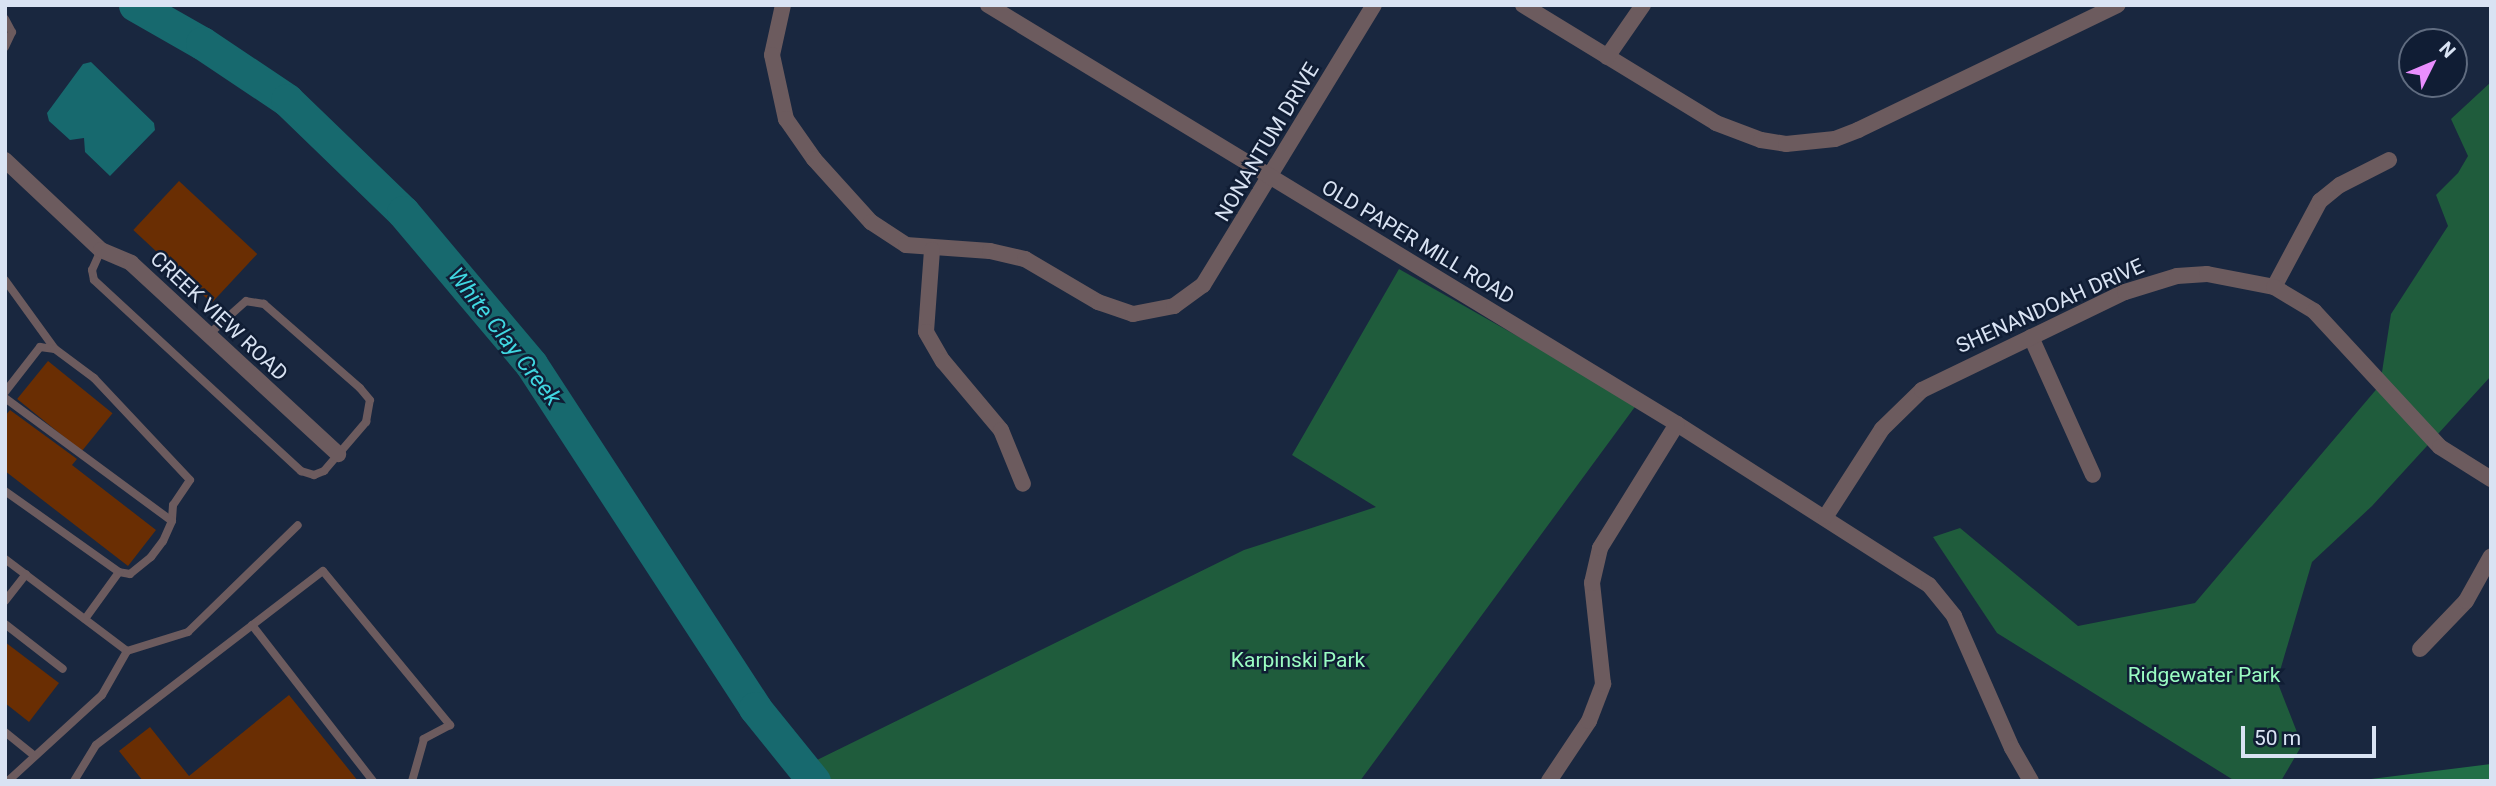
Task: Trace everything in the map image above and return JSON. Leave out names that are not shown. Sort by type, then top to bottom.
[{"type":"street","points":[[783,5],[774,36],[773,75],[796,137],[871,222],[906,245],[932,250],[926,332],[943,361],[1001,430],[1023,484]]},
{"type":"street","name":"OLD PAPER MILL ROAD","points":[[988,5],[1677,424],[1826,516],[1913,574],[1942,600],[2031,781]]},
{"type":"street","name":"NONANTUM DRIVE","points":[[932,250],[990,251],[1025,259],[1098,302],[1133,314],[1156,313],[1192,296],[1215,269],[1374,5]]},
{"type":"street","points":[[1522,5],[1740,133],[1786,144],[1811,143],[1858,130],[2118,5]]},
{"type":"street","points":[[1607,57],[1643,5]]},
{"type":"street","name":"CREEK VIEW ROAD","points":[[5,160],[101,250],[131,263],[338,454]]},
{"type":"street","points":[[2274,287],[2320,201],[2340,185],[2389,160]]},
{"type":"street","name":"SHENANDOAH DRIVE","points":[[1826,516],[1861,458],[1902,408],[1951,373],[2125,292],[2177,276],[2229,275],[2274,287],[2332,326],[2440,447],[2491,480]]},
{"type":"street","points":[[2031,337],[2093,475]]},
{"type":"street","points":[[1549,781],[1590,721],[1604,684],[1592,604],[1594,565],[1600,548],[1677,424]]},
{"type":"street","points":[[2420,649],[2466,601],[2491,556]]},
{"type":"lane","points":[[5,19],[12,32],[5,47]]},
{"type":"lane","points":[[101,250],[92,270],[94,280],[301,471],[314,475],[338,454],[371,410],[370,400],[360,388],[264,303],[246,301],[208,335]]},
{"type":"lane","points":[[5,279],[54,349],[94,379],[190,480],[173,505],[172,521],[151,557],[130,574],[119,572],[7,496]]},
{"type":"lane","points":[[5,392],[40,347],[54,349]]},
{"type":"lane","points":[[5,398],[172,521]]},
{"type":"lane","points":[[8,781],[102,695],[127,651],[188,632],[298,525]]},
{"type":"lane","points":[[5,559],[127,651]]},
{"type":"lane","points":[[74,781],[96,745],[323,571],[450,725],[425,739],[412,781]]},
{"type":"lane","points":[[85,619],[119,572]]},
{"type":"lane","points":[[5,601],[26,575]]},
{"type":"lane","points":[[5,624],[63,669]]},
{"type":"lane","points":[[252,625],[373,781]]},
{"type":"lane","points":[[5,732],[35,756]]},
{"type":"green space","name":"Ridgewater Park","points":[[2491,82],[2491,376],[2372,506],[2312,562],[2277,681],[2302,745],[2281,781],[2235,781],[1997,633],[1933,537],[1960,528],[2078,626],[2195,603],[2380,385],[2391,314],[2448,226],[2436,195],[2458,173],[2468,156],[2451,119]]},
{"type":"green space","name":"Karpinski Park","points":[[1399,269],[1637,404],[1360,781],[830,781],[817,760],[1244,550],[1376,507],[1292,455]]},
{"type":"shaded area","points":[[91,62],[154,123],[155,130],[110,176],[85,152],[84,138],[70,140],[49,121],[47,113],[83,64]]},
{"type":"shaded area","points":[[2491,764],[2491,781],[2355,781]]},
{"type":"building","points":[[179,181],[257,254],[212,303],[133,230]]},
{"type":"building","points":[[48,361],[113,413],[82,451],[17,399]]},
{"type":"building","points":[[10,410],[77,459],[72,465],[156,530],[128,566],[5,471],[5,416]]},
{"type":"building","points":[[5,642],[59,683],[29,722],[5,703]]},
{"type":"building","points":[[289,695],[358,781],[143,781],[119,751],[150,727],[189,776]]},
{"type":"waterway","name":"White Clay Creek","points":[[135,5],[202,43],[287,100],[403,212],[531,364],[755,708],[814,781]]}]
